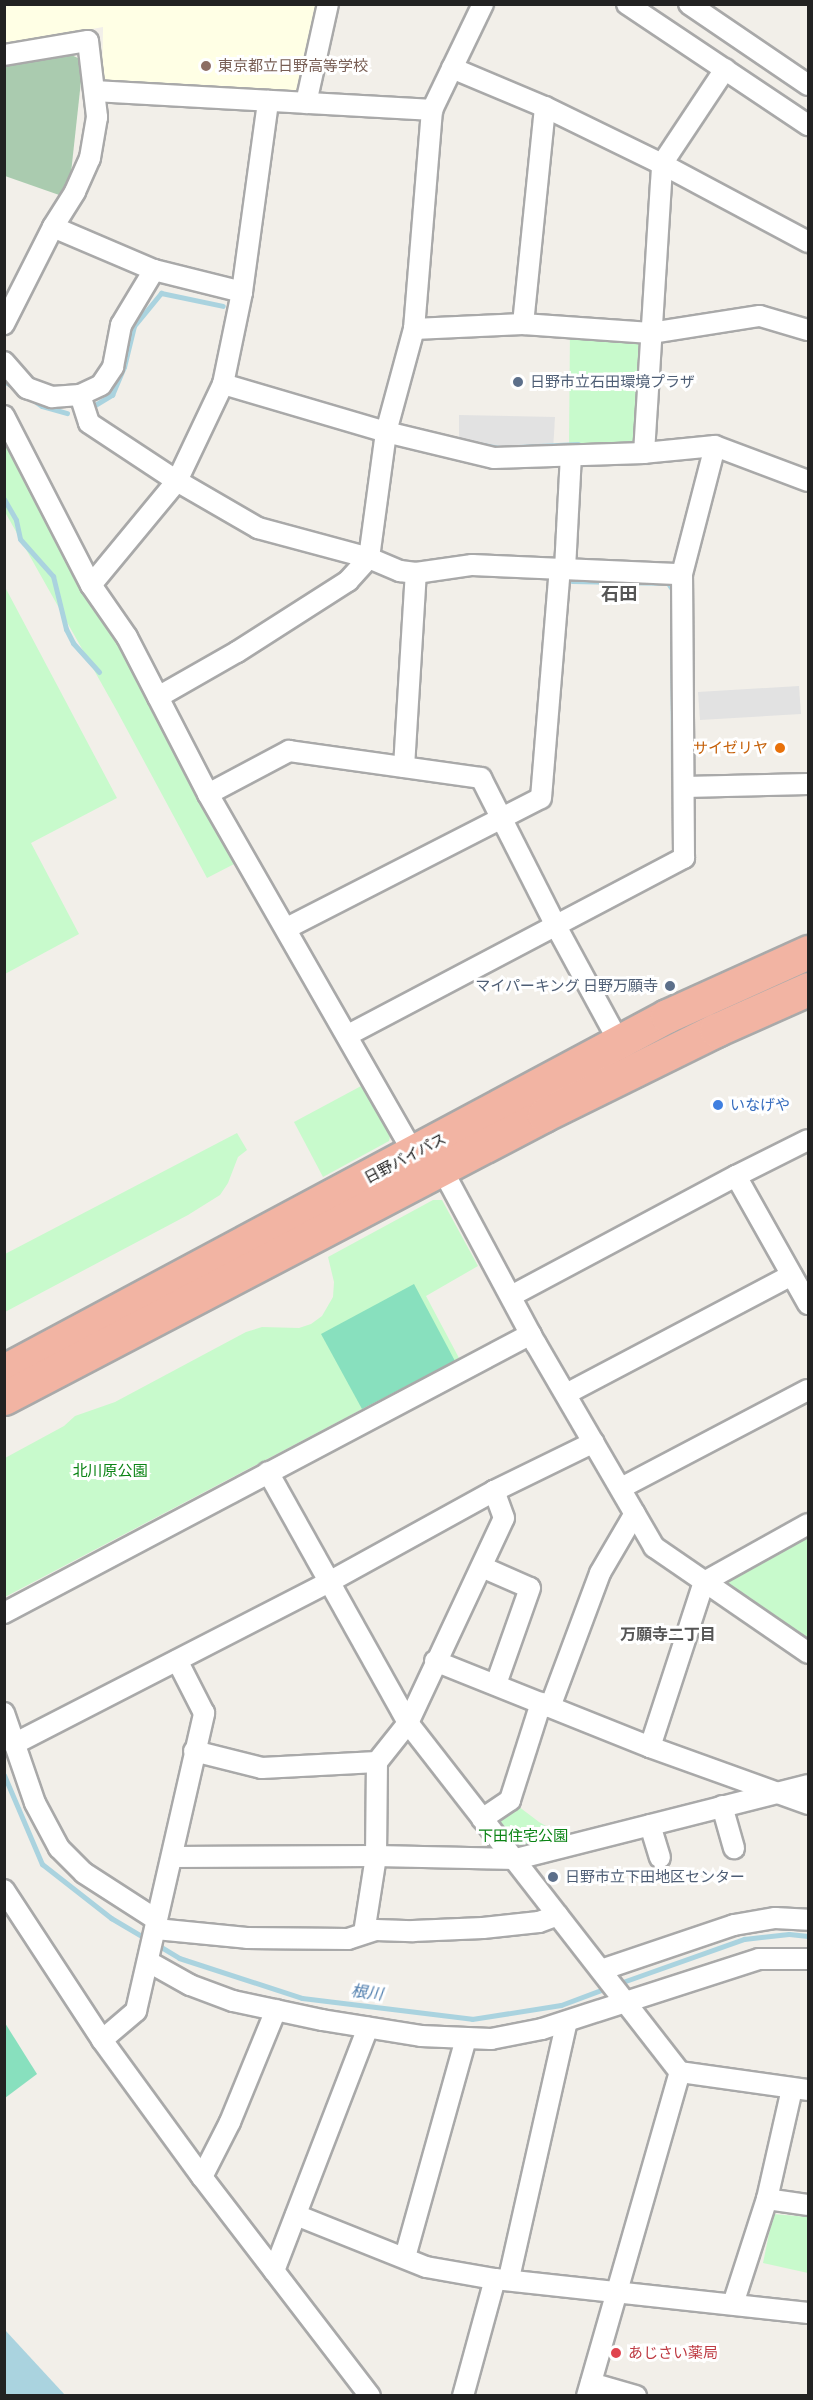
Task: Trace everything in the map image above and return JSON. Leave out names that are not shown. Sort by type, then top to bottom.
[{"type":"highway","name":"日野バイパス","points":[[428,1161],[619,1042],[732,985],[808,952]]},
{"type":"highway","name":"日野バイパス","points":[[4,1398],[110,1329],[428,1161],[637,1068],[808,988]]},
{"type":"highway","name":"日野バイパス","points":[[4,1371],[110,1329]]},
{"type":"street","points":[[306,103],[328,4]]},
{"type":"street","points":[[158,697],[237,652],[348,581],[369,558],[386,432],[414,329],[432,110],[483,4]]},
{"type":"street","points":[[627,4],[808,125]]},
{"type":"street","points":[[689,4],[808,85]]},
{"type":"street","points":[[4,56],[88,41],[97,117],[90,158],[75,192],[53,227],[4,324]]},
{"type":"street","points":[[452,68],[545,107],[662,164],[808,243]]},
{"type":"street","points":[[644,453],[662,164],[725,69]]},
{"type":"street","points":[[95,91],[432,110]]},
{"type":"street","points":[[91,585],[177,481],[223,384],[242,292],[268,101]]},
{"type":"street","points":[[523,324],[545,107]]},
{"type":"street","points":[[53,227],[154,270],[242,292]]},
{"type":"street","points":[[4,362],[27,388],[52,397],[80,395],[101,385],[113,367],[121,325],[154,270]]},
{"type":"street","points":[[414,329],[523,324],[651,333],[760,316],[808,329]]},
{"type":"street","points":[[223,384],[386,432],[494,458],[644,453],[715,446],[808,481]]},
{"type":"street","points":[[80,395],[89,423],[177,481],[258,528],[369,558],[400,571],[416,573],[472,565],[682,574]]},
{"type":"street","points":[[4,416],[91,585],[127,637],[208,794],[348,1035],[511,1296],[654,1547],[808,1653]]},
{"type":"street","points":[[348,1035],[684,858],[682,574],[715,446]]},
{"type":"street","points":[[287,928],[541,798],[571,456]]},
{"type":"street","points":[[404,767],[416,573]]},
{"type":"street","points":[[208,794],[289,751],[481,778],[556,926],[619,1042]]},
{"type":"street","points":[[684,787],[808,784]]},
{"type":"street","points":[[511,1296],[808,1140]]},
{"type":"street","points":[[736,1176],[808,1304]]},
{"type":"street","points":[[566,1394],[792,1275]]},
{"type":"street","points":[[4,1613],[531,1334]]},
{"type":"street","points":[[621,1488],[808,1390]]},
{"type":"street","points":[[15,1744],[329,1582],[494,1491],[594,1442]]},
{"type":"street","points":[[268,1472],[408,1723],[680,2072],[800,2089],[733,2304]]},
{"type":"street","points":[[364,1933],[376,1856],[377,1762],[408,1723],[435,1661],[482,1568],[504,1518],[494,1491]]},
{"type":"street","points":[[482,1819],[510,1800],[545,1705],[600,1573],[635,1513]]},
{"type":"street","points":[[650,1748],[704,1582],[808,1524]]},
{"type":"street","points":[[482,1568],[530,1588],[496,1684]]},
{"type":"street","points":[[102,2040],[136,2011],[204,1713],[177,1660]]},
{"type":"street","points":[[435,1661],[650,1748],[808,1804]]},
{"type":"street","points":[[4,1713],[35,1803],[59,1848],[84,1873],[156,1927],[247,1938],[348,1939],[364,1933],[539,1923],[558,1915]]},
{"type":"street","points":[[194,1751],[262,1767],[377,1762]]},
{"type":"street","points":[[172,1857],[376,1856],[516,1859],[650,1826],[772,1792],[808,1785]]},
{"type":"street","points":[[722,1806],[734,1848]]},
{"type":"street","points":[[650,1826],[660,1857]]},
{"type":"street","points":[[4,1890],[102,2040],[202,2177],[370,2396]]},
{"type":"street","points":[[604,1974],[734,1925],[775,1918],[808,1920]]},
{"type":"street","points":[[149,1960],[208,1993],[276,2010],[368,2027],[466,2039],[516,2035],[567,2021],[622,1998],[759,1959],[808,1959]]},
{"type":"street","points":[[202,2177],[230,2122],[276,2010]]},
{"type":"street","points":[[463,2396],[502,2278],[567,2021]]},
{"type":"street","points":[[274,2271],[368,2027]]},
{"type":"street","points":[[405,2257],[466,2039]]},
{"type":"street","points":[[636,2396],[589,2389],[680,2072]]},
{"type":"street","points":[[767,2199],[808,2205]]},
{"type":"street","points":[[296,2215],[426,2267],[616,2292],[808,2313]]},
{"type":"shaded area","name":"東京都立日野高等学校","points":[[5,5],[323,5],[301,98],[102,86],[103,27],[5,45]]},
{"type":"shaded area","points":[[60,50],[78,58],[82,72],[70,182],[62,196],[5,176],[5,60]]},
{"type":"shaded area","points":[[459,415],[555,417],[553,451],[498,453],[459,444]]},
{"type":"shaded area","points":[[799,686],[801,714],[700,720],[698,692]]},
{"type":"green space","points":[[570,328],[651,333],[639,448],[569,447]]},
{"type":"green space","points":[[4,438],[238,862],[207,878],[117,711],[5,512]]},
{"type":"green space","points":[[5,587],[117,798],[31,843],[79,934],[5,974]]},
{"type":"green space","points":[[363,1085],[391,1132],[389,1141],[323,1177],[294,1122]]},
{"type":"green space","points":[[237,1133],[247,1150],[238,1157],[228,1183],[220,1195],[188,1215],[5,1312],[5,1254]]},
{"type":"green space","name":"北川原公園","points":[[433,1200],[442,1200],[478,1266],[426,1296],[459,1358],[5,1597],[5,1458],[64,1426],[75,1416],[115,1402],[246,1332],[262,1327],[299,1328],[311,1324],[322,1316],[333,1297],[334,1282],[328,1257]]},
{"type":"green space","points":[[414,1284],[455,1361],[362,1409],[321,1334]]},
{"type":"green space","points":[[808,1524],[808,1653],[704,1582]]},
{"type":"green space","name":"下田住宅公園","points":[[510,1800],[539,1822],[567,1838],[516,1859],[482,1819]]},
{"type":"green space","points":[[5,2023],[37,2074],[4,2098]]},
{"type":"green space","points":[[773,2214],[808,2217],[808,2273],[763,2263]]},
{"type":"water","points":[[5,2330],[65,2395],[5,2395]]},
{"type":"waterway","points":[[90,408],[112,395],[124,367],[134,326],[161,293],[223,306]]},
{"type":"waterway","points":[[4,381],[18,390]]},
{"type":"waterway","points":[[30,398],[42,406],[67,413]]},
{"type":"waterway","points":[[466,442],[499,448],[578,444]]},
{"type":"waterway","points":[[4,499],[16,520],[20,539],[53,576],[66,629],[73,643],[99,672]]},
{"type":"waterway","points":[[572,581],[668,583],[672,589],[673,778]]},
{"type":"waterway","name":"根川","points":[[4,1775],[42,1864],[111,1918],[148,1940]]},
{"type":"waterway","name":"根川","points":[[617,1984],[744,1939],[789,1934],[808,1936]]},
{"type":"waterway","name":"根川","points":[[156,1944],[179,1958],[302,1998],[472,2019],[561,2005],[609,1987]]},
{"type":"place","name":"東京都立日野高等学校","points":[[206,66]]},
{"type":"place","name":"日野市立石田環境プラザ","points":[[518,382]]},
{"type":"place","name":"サイゼリヤ","points":[[780,748]]},
{"type":"place","name":"マイパーキング 日野万願寺","points":[[670,986]]},
{"type":"place","name":"いなげや","points":[[718,1105]]},
{"type":"place","name":"日野市立下田地区センター","points":[[553,1877]]},
{"type":"place","name":"あじさい薬局","points":[[616,2353]]},
{"type":"district","name":"石田","points":[[619,593]]},
{"type":"district","name":"万願寺二丁目","points":[[668,1634]]}]
